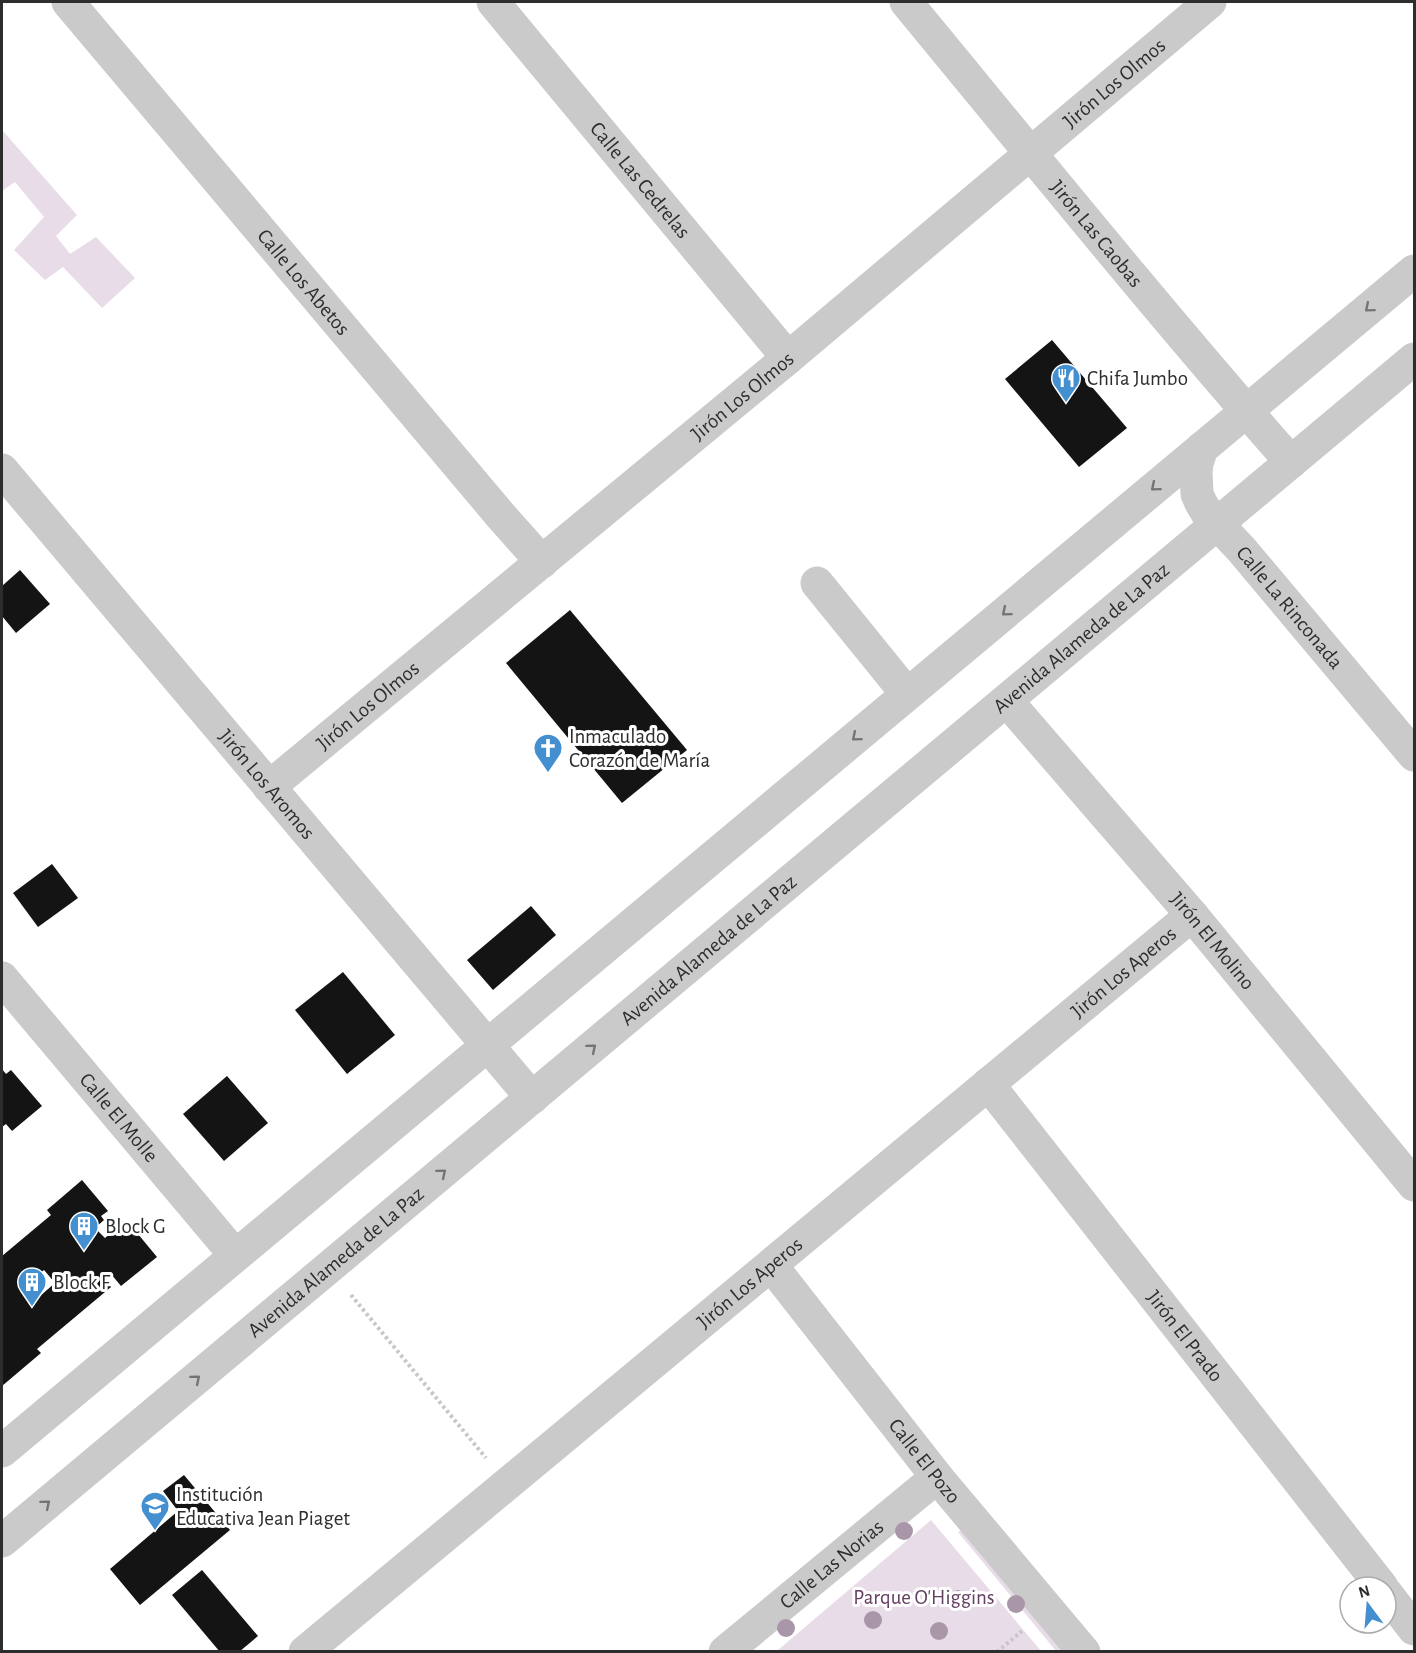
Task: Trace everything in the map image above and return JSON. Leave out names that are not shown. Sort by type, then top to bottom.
[{"type":"street","name":"Calle Los Abetos","points":[[68,2],[542,562]]},
{"type":"street","name":"Calle Las Cedrelas","points":[[493,2],[788,358]]},
{"type":"street","name":"Jirón Las Caobas","points":[[906,2],[1245,411],[1291,462]]},
{"type":"street","name":"Jirón Los Olmos","points":[[269,787],[788,358],[1210,2]]},
{"type":"street","points":[[2,1452],[1414,271]]},
{"type":"street","name":"Avenida Alameda de La Paz","points":[[2,1541],[1414,359]]},
{"type":"street","name":"Calle La Rinconada","points":[[1202,448],[1196,472],[1197,494],[1201,503],[1409,738]]},
{"type":"street","name":"Jirón Los Aromos","points":[[2,470],[532,1098]]},
{"type":"street","points":[[817,583],[907,694]]},
{"type":"street","name":"Jirón El Molino","points":[[1007,701],[1192,915],[1414,1185]]},
{"type":"street","name":"Jirón Los Aperos","points":[[305,1652],[1192,915]]},
{"type":"street","name":"Calle El Molle","points":[[2,978],[235,1256]]},
{"type":"street","name":"Jirón El Prado","points":[[988,1084],[1373,1575]]},
{"type":"street","name":"Calle El Pozo","points":[[771,1265],[937,1477],[1084,1652]]},
{"type":"street","name":"Calle Las Norias","points":[[725,1652],[937,1477]]},
{"type":"street","points":[[1398,1608],[1414,1629]]},
{"type":"path","points":[[351,1295],[507,1484]]},
{"type":"path","points":[[997,1652],[1023,1630]]},
{"type":"green space","points":[[2,130],[77,215],[56,236],[70,254],[96,237],[135,278],[102,308],[63,267],[45,280],[14,250],[44,217],[15,182],[2,191]]},
{"type":"green space","name":"Parque O'Higgins","points":[[931,1520],[1041,1651],[776,1651],[778,1650]]},
{"type":"green space","points":[[968,1526],[1072,1651],[1056,1651],[958,1532]]},
{"type":"building","name":"Chifa Jumbo","points":[[1052,340],[1127,428],[1079,467],[1005,379]]},
{"type":"building","points":[[20,570],[50,604],[16,633],[2,616],[2,586]]},
{"type":"building","points":[[570,610],[687,750],[622,803],[506,663]]},
{"type":"building","points":[[52,864],[78,898],[38,927],[13,893]]},
{"type":"building","points":[[531,906],[556,935],[493,990],[467,960]]},
{"type":"building","points":[[343,972],[395,1035],[347,1074],[295,1010]]},
{"type":"building","points":[[2,1069],[6,1074],[11,1070],[42,1106],[12,1131],[6,1124],[2,1127]]},
{"type":"building","points":[[227,1076],[268,1123],[224,1161],[183,1114]]},
{"type":"building","name":"Block G","points":[[82,1180],[108,1211],[101,1216],[104,1220],[95,1228],[105,1238],[120,1225],[126,1232],[133,1228],[157,1257],[121,1286],[111,1274],[105,1280],[111,1287],[37,1349],[41,1353],[2,1386],[2,1256],[51,1215],[47,1210]],"holes":[[[44,1270],[55,1283],[40,1296],[29,1282]]]},
{"type":"building","points":[[184,1475],[230,1530],[140,1605],[110,1569],[178,1511],[163,1491]]},
{"type":"building","points":[[202,1570],[258,1636],[239,1652],[220,1652],[172,1595]]},
{"type":"place","name":"Chifa Jumbo","points":[[1066,404]]},
{"type":"place","name":"Inmaculado Corazón de María","points":[[548,774]]},
{"type":"place","name":"Block G","points":[[84,1252]]},
{"type":"place","name":"Block F","points":[[32,1308]]},
{"type":"place","name":"Institución Educativa Jean Piaget","points":[[155,1532]]}]
